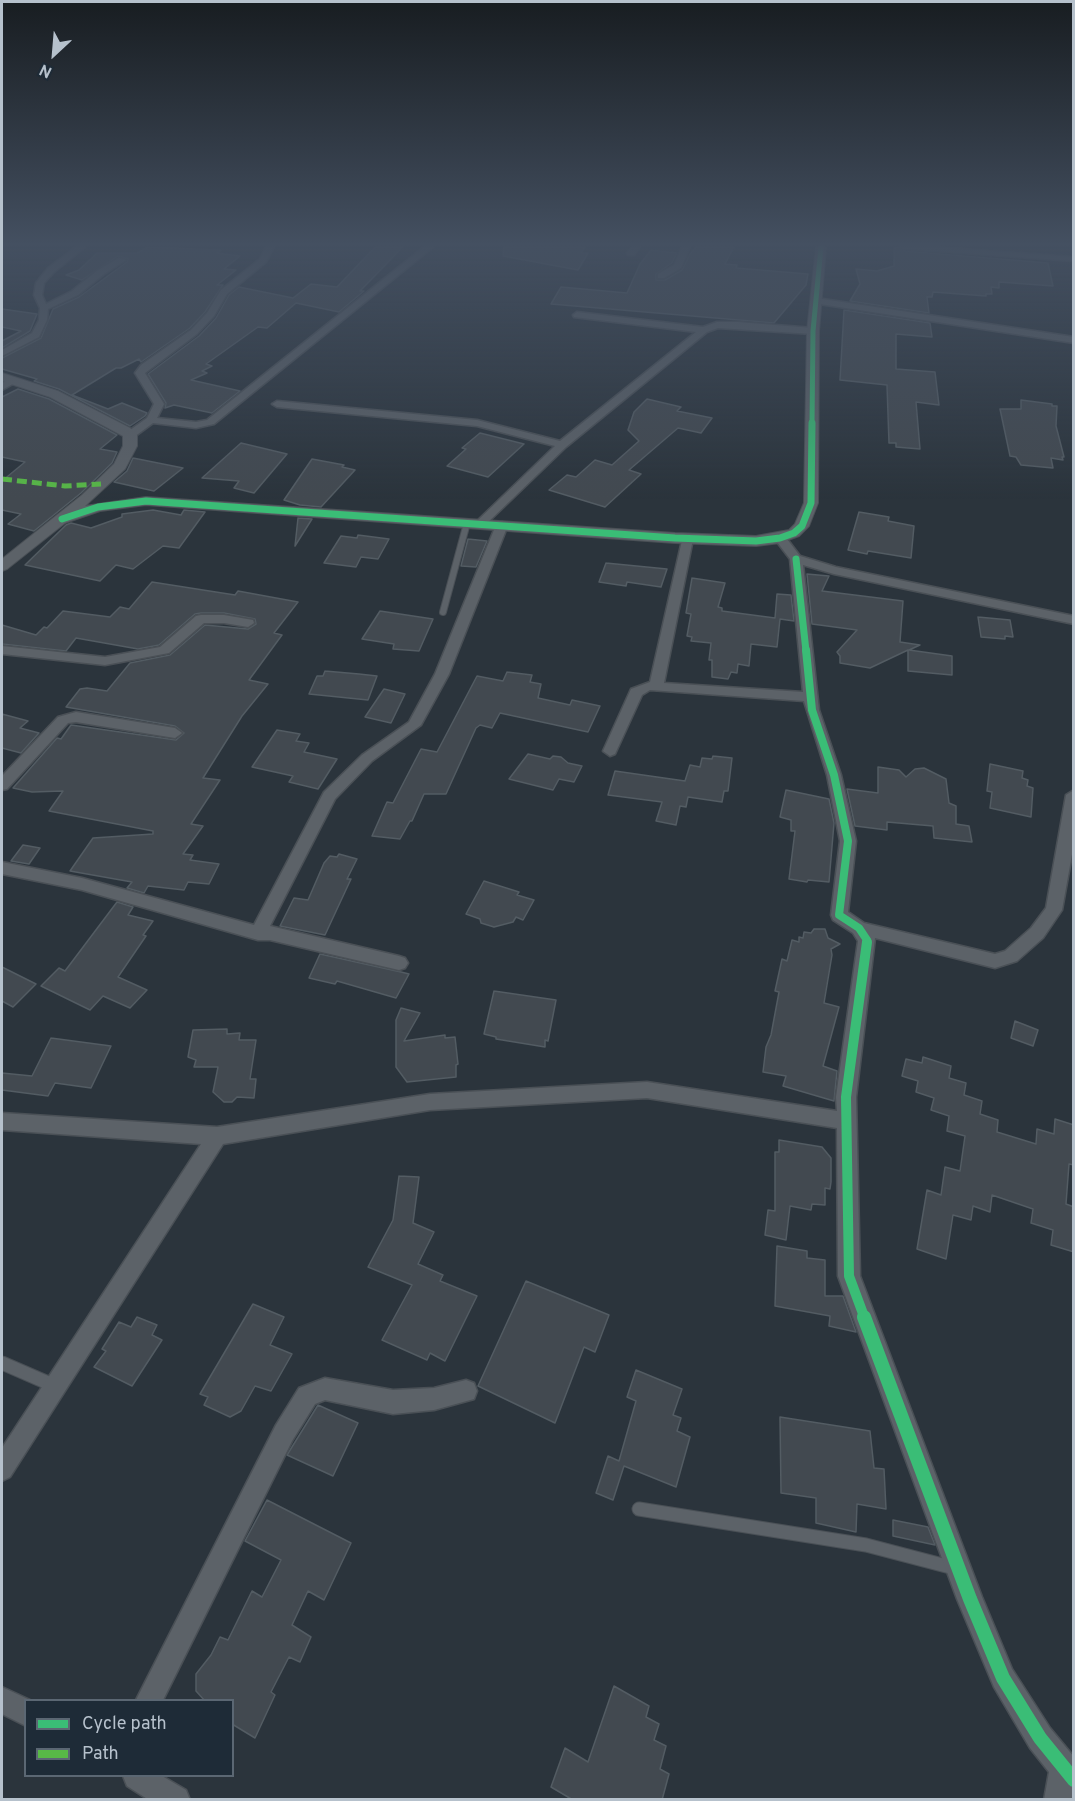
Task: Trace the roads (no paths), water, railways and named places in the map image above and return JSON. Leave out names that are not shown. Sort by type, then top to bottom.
[{"type":"street","points":[[2,353],[36,335],[38,331]]},
{"type":"street","points":[[130,435],[151,420],[159,404],[140,372],[195,331]]},
{"type":"street","points":[[151,420],[196,425],[210,422],[324,331]]},
{"type":"street","points":[[473,524],[562,445],[703,331]]},
{"type":"street","points":[[62,519],[98,507],[146,501],[687,539],[756,541],[780,538],[794,533],[802,526],[811,503],[813,332],[803,331]]},
{"type":"street","points":[[1015,331],[1074,340]]},
{"type":"street","points":[[5,382],[54,394],[130,435]]},
{"type":"street","points":[[277,404],[477,423],[562,445]]},
{"type":"street","points":[[2,566],[62,519],[120,466],[129,450],[130,435]]},
{"type":"street","points":[[258,933],[329,796],[367,758],[414,725],[442,674],[502,525]]},
{"type":"street","points":[[780,538],[796,559],[810,697],[834,775],[848,841],[839,915],[859,928],[995,961],[1011,956],[1036,933],[1054,910],[1074,795]]},
{"type":"street","points":[[656,686],[687,539]]},
{"type":"street","points":[[796,559],[834,570],[1074,620]]},
{"type":"street","points":[[2,650],[105,661],[164,650],[201,619],[224,619],[248,623]]},
{"type":"street","points":[[610,752],[636,692],[642,688],[656,686],[722,693],[810,697]]},
{"type":"street","points":[[2,785],[63,720],[76,717],[175,733]]},
{"type":"street","points":[[2,868],[82,884],[258,933],[270,933],[399,963]]},
{"type":"street","points":[[859,928],[867,940],[846,1098],[849,1276],[970,1599],[1003,1678],[1040,1738],[1069,1774],[1058,1800]]},
{"type":"street","points":[[2,1121],[217,1136],[430,1102],[647,1090],[847,1121]]},
{"type":"street","points":[[2,1469],[217,1136]]},
{"type":"street","points":[[150,1699],[284,1433],[307,1396],[325,1389],[393,1402],[434,1399],[466,1391]]},
{"type":"street","points":[[2,1700],[24,1712]]},
{"type":"street","points":[[139,1777],[176,1800]]},
{"type":"lane","points":[[443,612],[473,524]]},
{"type":"lane","points":[[2,1363],[56,1386]]},
{"type":"lane","points":[[639,1509],[866,1545],[961,1570]]}]
